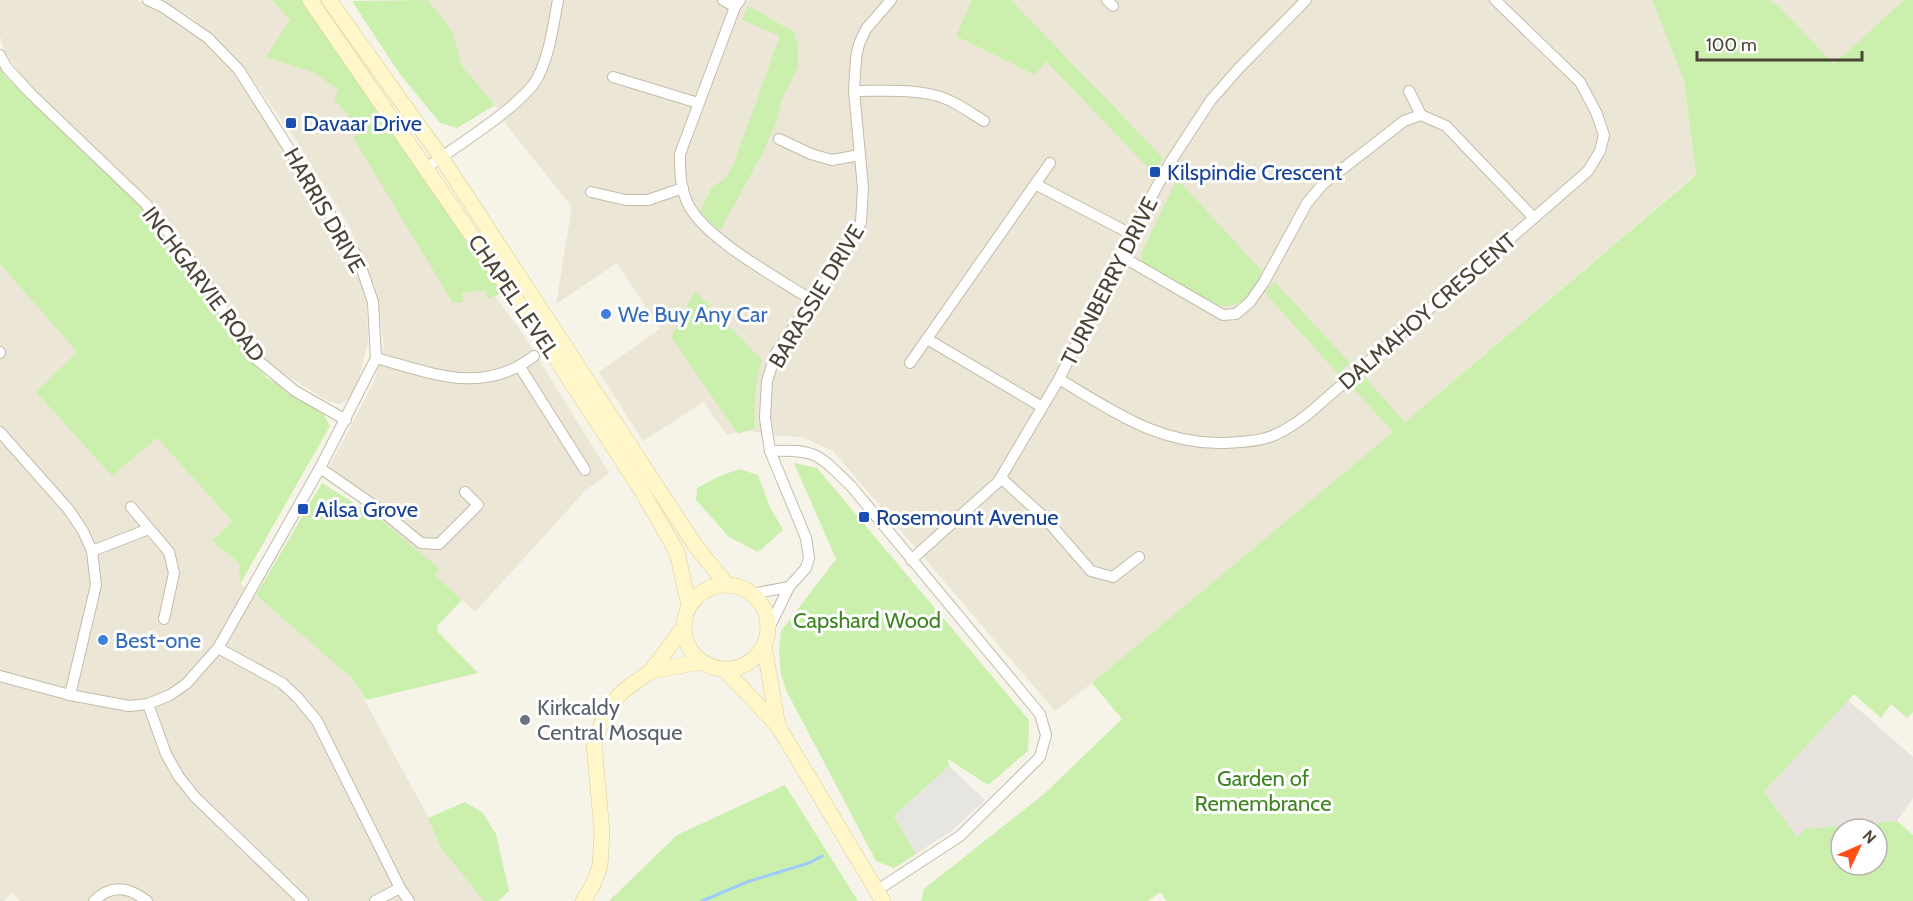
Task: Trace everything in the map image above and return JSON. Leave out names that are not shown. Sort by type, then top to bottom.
[{"type":"main road","name":"CHAPEL LEVEL","points":[[310,0],[549,348],[640,488],[677,552],[689,606]]},
{"type":"main road","name":"CHAPEL LEVEL","points":[[329,0],[441,157],[695,545],[727,585]]},
{"type":"main road","points":[[583,901],[593,885],[600,866],[602,832],[594,744],[606,711],[623,691],[651,671],[684,627],[689,606],[705,591],[716,586],[727,585],[740,588],[752,594],[761,605],[766,618],[765,638],[778,726]]},
{"type":"main road","points":[[684,627],[689,646],[701,662],[724,669],[736,668],[748,663],[757,656],[765,638]]},
{"type":"main road","points":[[651,671],[701,662]]},
{"type":"main road","points":[[724,669],[778,726],[880,896]]},
{"type":"street","name":"HARRIS DRIVE","points":[[148,0],[163,7],[208,38],[239,70],[358,258],[373,302],[376,358],[320,468],[218,648],[186,684],[170,695],[148,704]]},
{"type":"street","points":[[426,168],[502,114],[537,79],[548,51],[558,0]]},
{"type":"street","points":[[723,0],[738,3],[698,102],[680,154],[680,179],[690,208],[704,226],[813,301]]},
{"type":"street","name":"BARASSIE DRIVE","points":[[765,638],[789,587],[806,568],[809,558],[806,538],[770,451],[765,417],[767,381],[776,353],[850,245],[861,222],[863,188],[854,92],[856,58],[866,29],[891,0]]},
{"type":"street","name":"TURNBERRY DRIVE","points":[[911,560],[1001,478],[1059,379],[1131,234],[1171,161],[1212,100],[1240,67],[1306,0]]},
{"type":"street","name":"DALMAHOY CRESCENT","points":[[1059,379],[1137,424],[1171,438],[1215,443],[1245,442],[1268,438],[1307,415],[1534,218],[1588,171],[1600,151],[1604,135],[1596,112],[1580,82],[1495,0]]},
{"type":"street","name":"INCHGARVIE ROAD","points":[[0,55],[7,68],[24,87],[145,203],[186,254],[255,358],[295,391],[346,420]]},
{"type":"street","points":[[613,77],[698,102]]},
{"type":"street","points":[[854,92],[902,91],[936,95],[963,108],[984,122]]},
{"type":"street","points":[[1409,91],[1421,115],[1446,126],[1534,218]]},
{"type":"street","points":[[1121,256],[1223,315],[1236,315],[1250,302],[1264,282],[1307,203],[1323,184],[1404,121],[1421,115]]},
{"type":"street","points":[[779,140],[832,160],[860,155]]},
{"type":"street","points":[[910,363],[1050,163]]},
{"type":"street","points":[[1035,184],[1131,234]]},
{"type":"street","points":[[591,192],[626,200],[648,200],[683,188]]},
{"type":"street","points":[[927,339],[1042,407]]},
{"type":"street","points":[[376,358],[457,379],[489,377],[520,367],[534,356]]},
{"type":"street","points":[[520,367],[585,470]]},
{"type":"street","points":[[0,432],[69,510],[83,531],[92,551],[96,585],[70,695]]},
{"type":"street","points":[[770,451],[794,450],[811,453],[824,460],[851,486],[1040,714],[1046,735],[1040,757],[960,836],[880,896]]},
{"type":"street","points":[[320,468],[382,511],[422,543],[439,544],[478,505],[465,492]]},
{"type":"street","points":[[1001,478],[1045,518],[1091,571],[1113,577],[1139,557]]},
{"type":"street","points":[[131,507],[169,552],[174,573],[164,620]]},
{"type":"street","points":[[92,551],[150,529]]},
{"type":"street","points":[[752,594],[789,587]]},
{"type":"street","points":[[218,648],[282,683],[317,720],[400,888],[409,901]]},
{"type":"street","points":[[0,676],[70,695],[129,706],[148,704],[166,754],[184,784],[303,901]]},
{"type":"street","points":[[94,901],[107,891],[123,888],[131,890],[147,901]]},
{"type":"street","points":[[375,901],[400,888]]},
{"type":"shaded area","points":[[0,0],[137,0],[167,15],[207,43],[235,72],[354,258],[367,303],[368,341],[358,382],[349,399],[340,404],[327,401],[269,364],[241,329],[187,245],[161,211],[23,78],[5,51],[0,36]]},
{"type":"shaded area","points":[[159,0],[286,0],[352,102],[525,337],[609,473],[585,491],[475,612],[326,473],[374,382],[384,345],[375,287],[348,224],[292,134],[244,68],[191,17]]},
{"type":"shaded area","points":[[428,0],[1652,0],[1684,81],[1696,174],[1393,432],[1092,683],[1055,711],[833,451],[802,437],[743,430],[727,435],[704,402],[643,441],[599,372],[660,329],[617,263],[556,304],[572,207],[508,127],[495,105],[461,65],[453,32]]},
{"type":"shaded area","points":[[1769,0],[1904,0],[1834,65],[1780,8]]},
{"type":"shaded area","points":[[0,264],[77,352],[36,392],[112,475],[157,438],[232,521],[212,541],[239,563],[241,584],[284,618],[353,679],[426,813],[441,848],[484,901],[20,901],[12,892],[4,901],[0,901]]},
{"type":"shaded area","points":[[1848,700],[1913,757],[1913,798],[1897,821],[1889,822],[1889,817],[1829,817],[1829,827],[1805,829],[1797,838],[1764,792]]},
{"type":"shaded area","points":[[949,766],[985,800],[954,829],[916,854],[894,816]]},
{"type":"green space","points":[[272,0],[304,0],[427,184],[505,292],[487,299],[486,290],[462,293],[463,302],[453,303],[353,137],[363,131],[334,100],[338,89],[314,73],[266,57],[290,20]]},
{"type":"green space","points":[[428,0],[453,32],[461,65],[495,105],[457,128],[440,123],[399,73],[352,1]]},
{"type":"green space","points":[[972,0],[1011,0],[1163,158],[1154,174],[1046,61],[1035,75],[956,36]]},
{"type":"green space","name":"Garden of Remembrance","points":[[1652,0],[1769,0],[1780,8],[1834,64],[1904,0],[1913,0],[1913,712],[1907,718],[1891,704],[1881,718],[1854,694],[1764,792],[1797,837],[1805,829],[1829,827],[1829,877],[1889,877],[1889,822],[1897,821],[1913,835],[1913,901],[1167,901],[1160,892],[1148,901],[921,901],[924,889],[1044,794],[1122,719],[1092,683],[1393,432],[1348,383],[1361,373],[1405,422],[1696,175],[1684,81]]},
{"type":"green space","points":[[748,6],[794,32],[798,46],[798,67],[782,99],[775,125],[764,150],[720,231],[700,212],[712,187],[726,178],[734,163],[780,36],[742,20]]},
{"type":"green space","points":[[0,66],[5,76],[146,210],[172,242],[239,344],[267,378],[321,410],[330,426],[240,584],[239,563],[212,541],[232,521],[157,438],[112,476],[36,392],[77,352],[0,264]]},
{"type":"green space","points":[[1177,179],[1262,271],[1252,292],[1238,304],[1221,306],[1142,264],[1142,252]]},
{"type":"green space","points":[[1274,281],[1350,363],[1338,374],[1265,293]]},
{"type":"green space","points":[[695,291],[762,360],[755,394],[755,428],[738,434],[671,337]]},
{"type":"green space","name":"Capshard Wood","points":[[794,463],[817,468],[1029,720],[1028,751],[988,785],[948,759],[949,766],[894,816],[916,854],[894,868],[876,861],[786,690],[781,674],[779,651],[781,631],[836,559]]},
{"type":"green space","points":[[739,469],[758,475],[770,507],[783,530],[758,552],[729,537],[696,500],[697,488]]},
{"type":"green space","points":[[322,483],[378,518],[439,568],[435,575],[462,600],[437,626],[438,632],[478,673],[366,700],[353,679],[256,595]]},
{"type":"green space","points":[[785,785],[858,901],[609,901],[677,835]]},
{"type":"green space","points":[[465,802],[483,813],[496,834],[509,891],[498,901],[484,901],[441,848],[428,818]]},
{"type":"waterway","points":[[702,901],[747,882],[809,863],[822,856]]},
{"type":"place","name":"Davaar Drive","points":[[291,123]]},
{"type":"place","name":"Kilspindie Crescent","points":[[1155,172]]},
{"type":"place","name":"We Buy Any Car","points":[[606,314]]},
{"type":"place","name":"Ailsa Grove","points":[[303,509]]},
{"type":"place","name":"Rosemount Avenue","points":[[864,517]]},
{"type":"place","name":"Best-one","points":[[103,640]]},
{"type":"place","name":"Kirkcaldy Central Mosque","points":[[525,720]]}]
